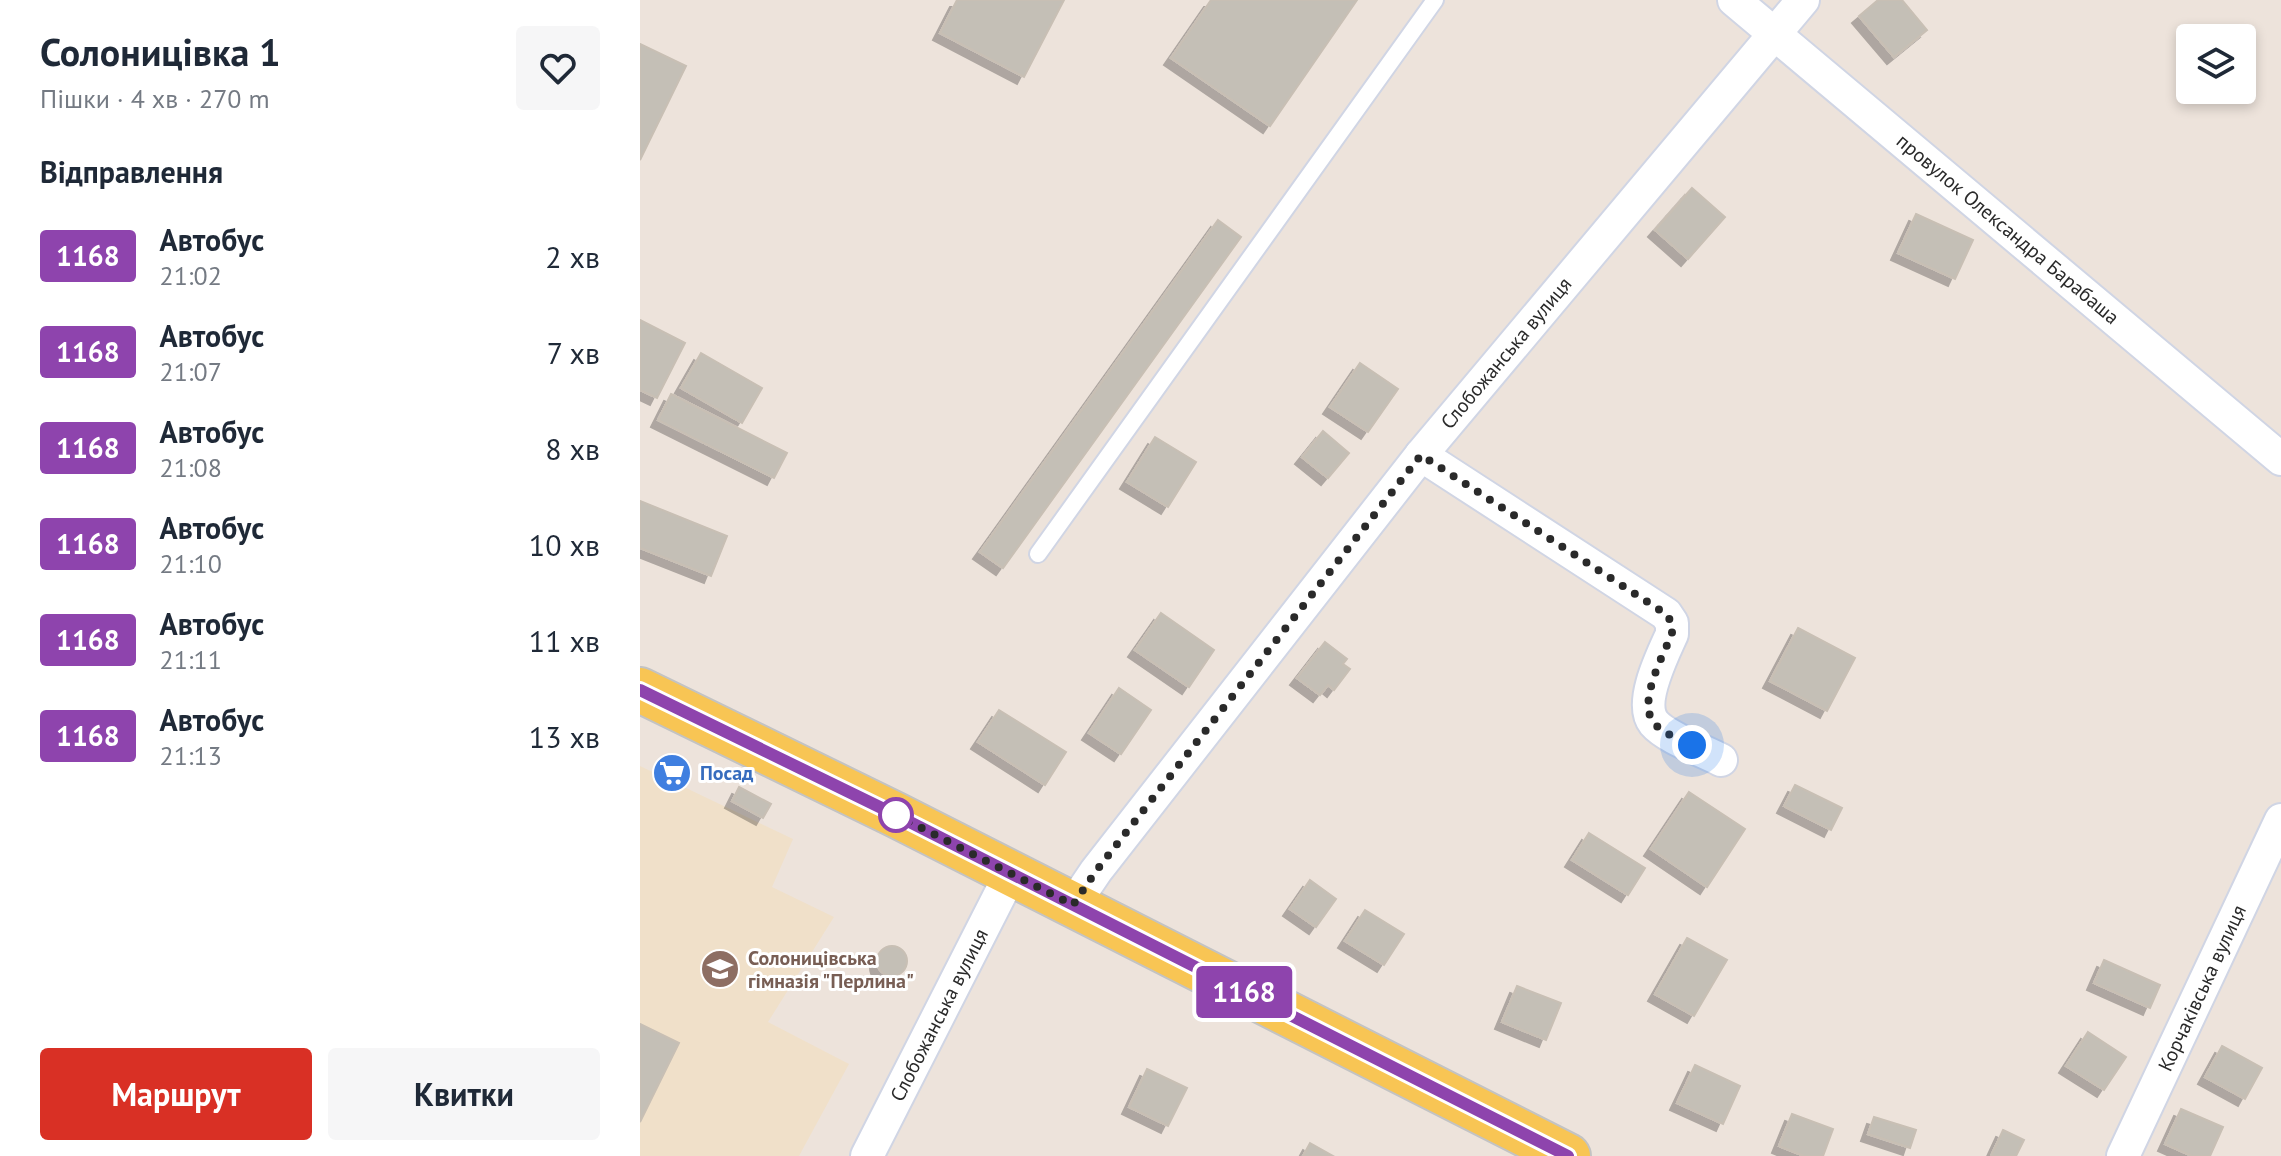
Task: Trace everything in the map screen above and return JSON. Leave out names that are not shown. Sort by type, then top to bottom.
[{"type":"main road","points":[[640,690],[1011,873],[1568,1156]]},
{"type":"street","name":"провулок Олександра Барабаша","points":[[1734,0],[2281,459]]},
{"type":"street","name":"Слобожанська вулиця","points":[[1073,905],[1096,871],[1421,455],[1803,0]]},
{"type":"street","points":[[1421,455],[1666,614],[1673,629],[1648,697],[1651,718],[1664,731],[1721,760]]},
{"type":"street","name":"Корчаківська вулиця","points":[[2123,1156],[2281,820]]},
{"type":"street","name":"Слобожанська вулиця","points":[[867,1156],[1011,873]]},
{"type":"lane","points":[[1038,554],[1435,0]]},
{"type":"shaded area","name":"Солоницівська гімназія \"Перлина\"","points":[[640,766],[793,839],[772,887],[834,917],[768,1022],[849,1064],[799,1156],[640,1156]]},
{"type":"building","points":[[957,0],[1064,0],[1024,77],[940,33]]},
{"type":"building","points":[[1211,0],[1357,0],[1270,126],[1171,58]]},
{"type":"building","points":[[1878,0],[1902,0],[1927,30],[1894,57],[1859,16]]},
{"type":"building","points":[[640,44],[686,66],[640,160]]},
{"type":"building","points":[[1692,188],[1725,217],[1688,259],[1655,230]]},
{"type":"building","points":[[1916,214],[1973,240],[1955,279],[1898,253]]},
{"type":"building","points":[[1218,220],[1241,237],[1003,568],[980,552]]},
{"type":"building","points":[[640,320],[685,343],[657,398],[640,390]]},
{"type":"building","points":[[701,353],[762,388],[742,423],[681,388]]},
{"type":"building","points":[[1360,363],[1398,389],[1368,432],[1330,407]]},
{"type":"building","points":[[671,394],[787,453],[774,478],[658,420]]},
{"type":"building","points":[[1323,431],[1349,453],[1328,478],[1302,457]]},
{"type":"building","points":[[1155,437],[1196,462],[1168,507],[1127,482]]},
{"type":"building","points":[[640,501],[727,536],[711,576],[640,548]]},
{"type":"building","points":[[1161,613],[1214,650],[1189,687],[1135,650]]},
{"type":"building","points":[[1798,628],[1855,658],[1827,711],[1770,681]]},
{"type":"building","points":[[1325,642],[1347,659],[1343,664],[1350,669],[1334,690],[1328,685],[1320,695],[1297,678]]},
{"type":"building","points":[[1119,688],[1151,710],[1121,754],[1089,733]]},
{"type":"building","points":[[999,710],[1066,752],[1045,785],[978,742]]},
{"type":"building","points":[[1795,785],[1842,808],[1831,830],[1784,806]]},
{"type":"building","points":[[739,787],[771,804],[763,818],[732,801]]},
{"type":"building","points":[[1689,792],[1745,829],[1707,887],[1651,849]]},
{"type":"building","points":[[1589,833],[1645,868],[1628,895],[1572,860]]},
{"type":"building","points":[[1310,880],[1336,899],[1316,927],[1290,909]]},
{"type":"building","points":[[1365,910],[1404,934],[1384,965],[1345,941]]},
{"type":"building","points":[[1687,938],[1727,960],[1694,1016],[1655,994]]},
{"type":"building","points":[[892,946],[903,950],[907,961],[903,972],[892,976],[881,972],[877,961],[881,950]]},
{"type":"building","points":[[2104,960],[2160,985],[2150,1008],[2094,983]]},
{"type":"building","points":[[1517,986],[1561,1003],[1546,1040],[1502,1022]]},
{"type":"building","points":[[640,1024],[679,1043],[640,1122]]},
{"type":"building","points":[[2088,1032],[2126,1057],[2104,1090],[2066,1066]]},
{"type":"building","points":[[2222,1046],[2262,1068],[2245,1099],[2205,1077]]},
{"type":"building","points":[[1695,1065],[1740,1086],[1723,1124],[1677,1103]]},
{"type":"building","points":[[1147,1069],[1187,1088],[1168,1126],[1129,1107]]},
{"type":"building","points":[[2181,1109],[2223,1127],[2210,1156],[2192,1156],[2165,1144]]},
{"type":"building","points":[[1792,1114],[1833,1129],[1823,1156],[1804,1156],[1779,1146]]},
{"type":"building","points":[[1874,1117],[1916,1130],[1910,1148],[1868,1134]]},
{"type":"building","points":[[2003,1130],[2024,1140],[2016,1156],[1991,1156]]},
{"type":"building","points":[[1310,1143],[1333,1156],[1303,1156]]},
{"type":"bus line","name":"1168","points":[[640,690],[896,815],[1568,1156]]},
{"type":"place","name":"Посад","points":[[672,773]]},
{"type":"place","name":"Солоницівська гімназія \"Перлина\"","points":[[720,969]]},
{"type":"route","points":[[896,815],[1073,905],[1096,871],[1421,455],[1670,618],[1672,634],[1648,697],[1648,711],[1660,728],[1692,745]]}]
